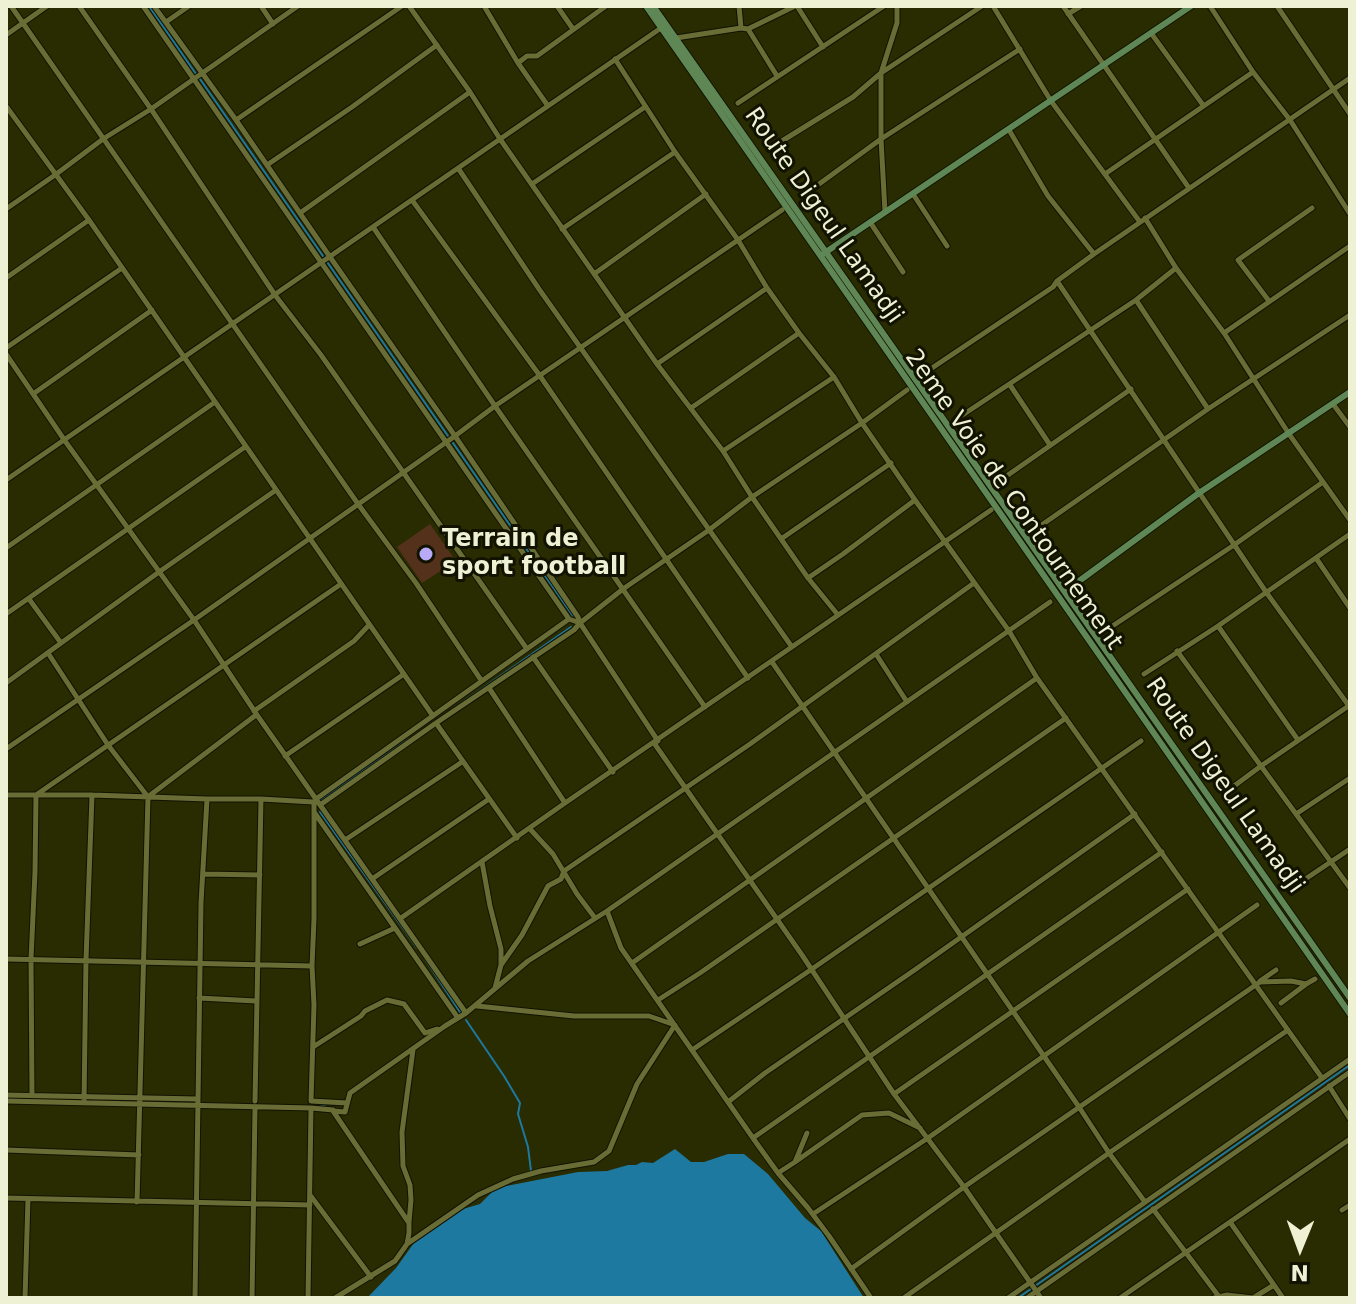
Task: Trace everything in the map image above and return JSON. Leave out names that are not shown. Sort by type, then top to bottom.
[{"type":"main road","name":"2eme Voie de Contournement","points":[[646,6],[823,254],[1350,1014]]},
{"type":"main road","name":"Route Digeul Lamadji","points":[[653,6],[823,254],[925,390],[1350,998]]},
{"type":"main road","points":[[823,254],[1191,6]]},
{"type":"main road","points":[[1075,584],[1199,493],[1350,392]]},
{"type":"street","points":[[11,6],[481,680]]},
{"type":"street","points":[[6,35],[47,6]]},
{"type":"street","points":[[79,6],[275,295],[321,355],[527,649]]},
{"type":"street","points":[[143,6],[236,120],[300,213],[326,260],[451,439],[569,619],[580,623]]},
{"type":"street","points":[[154,6],[326,260],[578,617],[685,789],[812,969],[894,1094],[964,1187],[1034,1291]]},
{"type":"street","points":[[166,22],[189,6]]},
{"type":"street","points":[[261,6],[273,24]]},
{"type":"street","points":[[6,209],[297,6]]},
{"type":"street","points":[[236,120],[402,6]]},
{"type":"street","points":[[409,6],[657,364],[723,451],[808,578],[838,615]]},
{"type":"street","points":[[484,6],[548,106]]},
{"type":"street","points":[[557,6],[573,29]]},
{"type":"street","points":[[518,63],[527,56],[537,56],[606,6]]},
{"type":"street","points":[[739,6],[745,28],[777,76]]},
{"type":"street","points":[[676,38],[745,28],[796,6],[823,47]]},
{"type":"street","points":[[738,103],[884,6]]},
{"type":"street","points":[[885,212],[881,73],[897,23],[897,6]]},
{"type":"street","points":[[769,149],[853,97],[881,73],[982,6]]},
{"type":"street","points":[[993,6],[1051,101],[1143,220],[1224,333],[1289,434],[1350,520]]},
{"type":"street","points":[[1063,6],[1189,188]]},
{"type":"street","points":[[1068,14],[1081,6]]},
{"type":"street","points":[[1210,6],[1253,72],[1290,120],[1350,214]]},
{"type":"street","points":[[1277,6],[1350,114]]},
{"type":"street","points":[[6,480],[661,28]]},
{"type":"street","points":[[1151,33],[1203,105]]},
{"type":"street","points":[[267,165],[437,45]]},
{"type":"street","points":[[804,195],[881,139],[1020,49]]},
{"type":"street","points":[[615,59],[767,288],[834,377],[915,500],[1009,631],[1037,678],[1258,983],[1322,1078]]},
{"type":"street","points":[[1105,174],[1253,72]]},
{"type":"street","points":[[923,374],[1053,287],[1094,254],[1350,78]]},
{"type":"street","points":[[300,213],[470,92]]},
{"type":"street","points":[[6,106],[152,310],[517,838]]},
{"type":"street","points":[[532,184],[645,107]]},
{"type":"street","points":[[1009,130],[1048,196],[1094,254]]},
{"type":"street","points":[[562,229],[675,152]]},
{"type":"street","points":[[458,168],[792,647]]},
{"type":"street","points":[[594,274],[706,194]]},
{"type":"street","points":[[913,194],[947,246]]},
{"type":"street","points":[[412,200],[540,376],[748,678]]},
{"type":"street","points":[[1269,301],[1238,260],[1312,208]]},
{"type":"street","points":[[6,749],[495,406],[782,210]]},
{"type":"street","points":[[6,278],[89,220]]},
{"type":"street","points":[[870,222],[903,272]]},
{"type":"street","points":[[373,227],[705,707]]},
{"type":"street","points":[[1224,333],[1350,246]]},
{"type":"street","points":[[122,268],[6,351],[65,441],[194,620],[255,713],[466,1013]]},
{"type":"street","points":[[955,420],[1136,300],[1176,268]]},
{"type":"street","points":[[1057,281],[1266,592],[1349,706],[1226,792]]},
{"type":"street","points":[[657,364],[767,288]]},
{"type":"street","points":[[1136,300],[1208,409]]},
{"type":"street","points":[[33,394],[152,310]]},
{"type":"street","points":[[1033,531],[1253,378],[1350,315]]},
{"type":"street","points":[[691,408],[799,333]]},
{"type":"street","points":[[723,451],[834,377]]},
{"type":"street","points":[[1010,385],[1050,445]]},
{"type":"street","points":[[998,482],[1131,389]]},
{"type":"street","points":[[347,1103],[311,1101],[314,811],[317,802],[434,720],[489,688],[574,630],[623,589],[907,390]]},
{"type":"street","points":[[6,548],[215,402]]},
{"type":"street","points":[[1333,404],[1350,427]]},
{"type":"street","points":[[6,614],[245,447]]},
{"type":"street","points":[[781,539],[891,463]]},
{"type":"street","points":[[1111,627],[1323,482]]},
{"type":"street","points":[[6,683],[276,490]]},
{"type":"street","points":[[808,578],[915,500]]},
{"type":"street","points":[[401,918],[991,510]]},
{"type":"street","points":[[1144,674],[1350,534]]},
{"type":"street","points":[[1316,558],[1350,608]]},
{"type":"street","points":[[501,965],[522,935],[548,886],[561,879],[564,871],[685,789],[974,583]]},
{"type":"street","points":[[36,795],[341,584]]},
{"type":"street","points":[[29,599],[61,643]]},
{"type":"street","points":[[345,1112],[350,1093],[476,1006],[528,961],[607,911],[1050,602]]},
{"type":"street","points":[[434,720],[481,680],[569,619]]},
{"type":"street","points":[[148,797],[354,641],[369,625]]},
{"type":"street","points":[[1218,626],[1298,740]]},
{"type":"street","points":[[1177,651],[1350,888]]},
{"type":"street","points":[[48,653],[108,745],[148,797],[137,1202]]},
{"type":"street","points":[[876,654],[907,702]]},
{"type":"street","points":[[533,657],[613,772]]},
{"type":"street","points":[[772,662],[1145,1202]]},
{"type":"street","points":[[285,756],[404,674]]},
{"type":"street","points":[[632,963],[1037,678]]},
{"type":"street","points":[[489,688],[565,803]]},
{"type":"street","points":[[658,1000],[1066,718]]},
{"type":"street","points":[[692,1050],[1141,741]]},
{"type":"street","points":[[345,840],[462,762]]},
{"type":"street","points":[[1296,814],[1350,778]]},
{"type":"street","points":[[6,795],[317,802]]},
{"type":"street","points":[[32,1095],[31,959],[36,795]]},
{"type":"street","points":[[84,1100],[92,795]]},
{"type":"street","points":[[195,1298],[199,998],[207,799]]},
{"type":"street","points":[[252,1298],[261,799]]},
{"type":"street","points":[[372,879],[489,799]]},
{"type":"street","points":[[314,811],[458,1018]]},
{"type":"street","points":[[728,1102],[1135,814]]},
{"type":"street","points":[[530,829],[553,854],[595,918]]},
{"type":"street","points":[[1289,890],[1350,849]]},
{"type":"street","points":[[753,1138],[1162,852]]},
{"type":"street","points":[[482,862],[501,949],[501,965],[494,991]]},
{"type":"street","points":[[203,874],[260,875]]},
{"type":"street","points":[[894,1094],[1188,889]]},
{"type":"street","points":[[813,1214],[928,1138],[1257,905]]},
{"type":"street","points":[[607,911],[619,946],[778,1173],[813,1214],[871,1298]]},
{"type":"street","points":[[360,944],[395,928]]},
{"type":"street","points":[[6,959],[312,966]]},
{"type":"street","points":[[851,1269],[1276,970]]},
{"type":"street","points":[[1281,1003],[1315,979]]},
{"type":"street","points":[[1258,983],[1291,981],[1306,984]]},
{"type":"street","points":[[199,998],[256,1001]]},
{"type":"street","points":[[312,1048],[365,1011],[387,1000],[404,1004],[425,1033],[442,1027]]},
{"type":"street","points":[[476,1006],[574,1016],[649,1016],[675,1025]]},
{"type":"street","points":[[335,1298],[395,1261],[407,1244],[478,1195],[513,1179],[541,1171],[594,1162],[609,1151],[637,1084],[675,1025]]},
{"type":"street","points":[[905,1297],[1288,1030]]},
{"type":"street","points":[[407,1244],[411,1200],[410,1185],[403,1166],[402,1132],[413,1049]]},
{"type":"street","points":[[1027,1298],[1145,1202],[1350,1059]]},
{"type":"street","points":[[1008,1298],[1034,1291],[1350,1072]]},
{"type":"street","points":[[1329,1086],[1350,1119]]},
{"type":"street","points":[[6,1095],[84,1100]]},
{"type":"street","points":[[6,1101],[255,1104],[345,1112]]},
{"type":"street","points":[[308,1298],[311,1108]]},
{"type":"street","points":[[345,1112],[333,1111],[409,1223]]},
{"type":"street","points":[[778,1173],[862,1115],[889,1113],[921,1129]]},
{"type":"street","points":[[795,1162],[807,1133]]},
{"type":"street","points":[[1120,1298],[1350,1139]]},
{"type":"street","points":[[6,1150],[139,1155]]},
{"type":"street","points":[[310,1195],[371,1277]]},
{"type":"street","points":[[6,1198],[310,1205]]},
{"type":"street","points":[[25,1298],[28,1199]]},
{"type":"street","points":[[1350,1205],[1342,1210],[1350,1212]]},
{"type":"street","points":[[1153,1209],[1218,1298],[1227,1295],[1253,1298],[1274,1285]]},
{"type":"street","points":[[1230,1222],[1283,1298]]},
{"type":"street","points":[[348,1291],[353,1298]]},
{"type":"shaded area","name":"Terrain de sport football","points":[[430,524],[456,561],[422,583],[397,547]]},
{"type":"water","points":[[675,1149],[691,1162],[744,1154],[768,1174],[805,1218],[821,1231],[864,1298],[367,1298],[396,1268],[416,1240],[463,1209],[480,1204],[496,1188],[578,1172],[607,1171],[642,1162],[653,1163]]},
{"type":"waterway","points":[[149,6],[196,74]]},
{"type":"waterway","points":[[200,79],[448,436]]},
{"type":"waterway","points":[[453,443],[573,616]]},
{"type":"waterway","points":[[451,710],[571,627]]},
{"type":"waterway","points":[[321,800],[409,739]]},
{"type":"waterway","points":[[320,812],[417,948]]},
{"type":"waterway","points":[[425,959],[460,1012]]},
{"type":"waterway","points":[[466,1020],[520,1103],[518,1114],[528,1147],[531,1171]]},
{"type":"waterway","points":[[1018,1298],[1350,1065]]},
{"type":"place","name":"Terrain de sport football","points":[[426,554]]}]
